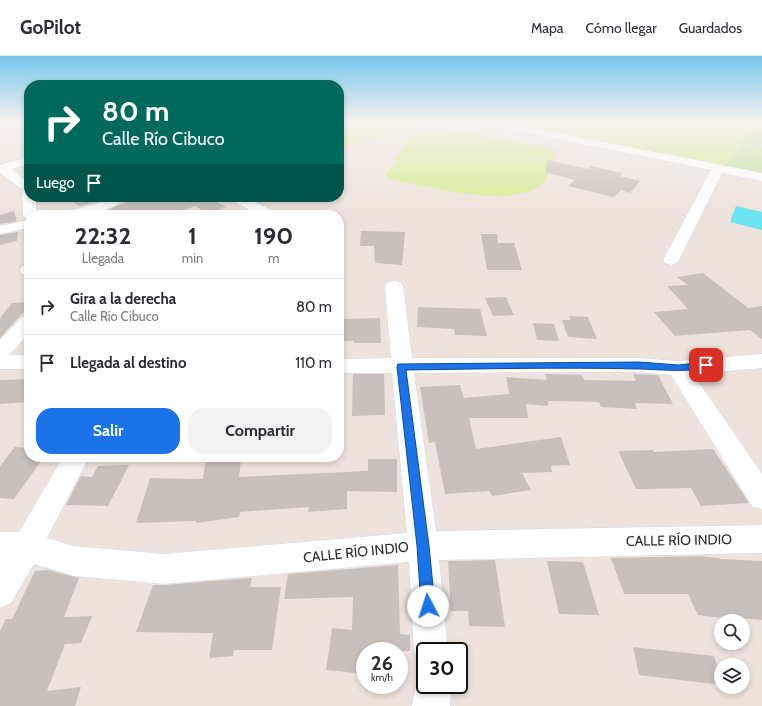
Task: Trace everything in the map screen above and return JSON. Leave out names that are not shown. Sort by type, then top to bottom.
[{"type":"street","points":[[639,152],[762,177]]},
{"type":"street","points":[[1,169],[24,162]]},
{"type":"street","points":[[1,169],[24,185]]},
{"type":"street","points":[[671,260],[718,169]]},
{"type":"street","points":[[102,210],[113,202]]},
{"type":"street","points":[[245,202],[260,210]]},
{"type":"street","points":[[0,230],[24,225]]},
{"type":"street","points":[[394,286],[423,546],[431,642]]},
{"type":"street","points":[[0,352],[24,326]]},
{"type":"street","points":[[344,366],[639,366],[678,368],[762,361]]},
{"type":"street","points":[[0,362],[24,362]]},
{"type":"street","points":[[678,368],[762,497]]},
{"type":"street","points":[[0,592],[13,547],[72,462]]},
{"type":"street","name":"CALLE RÍO INDIO","points":[[13,547],[74,561],[164,569],[423,546],[762,539]]},
{"type":"street","points":[[431,706],[433,694]]},
{"type":"path","points":[[746,162],[749,152]]},
{"type":"green space","points":[[399,152],[556,152],[550,172],[543,183],[529,191],[511,195],[490,196],[467,194],[385,178]]},
{"type":"green space","points":[[655,152],[735,152],[725,166]]},
{"type":"green space","points":[[735,152],[762,152],[762,173],[725,166]]},
{"type":"water","points":[[736,206],[762,212],[762,230],[730,222]]},
{"type":"building","points":[[548,160],[588,169],[591,166],[622,173],[620,176],[640,181],[630,193],[621,190],[614,197],[568,186],[575,180],[545,172]]},
{"type":"building","points":[[73,202],[93,202],[80,206]]},
{"type":"building","points":[[126,202],[217,202],[226,207],[218,210],[202,210],[195,206],[185,210],[106,210]]},
{"type":"building","points":[[14,211],[17,221],[0,224],[0,215]]},
{"type":"building","points":[[361,231],[405,232],[402,265],[375,263],[374,246],[360,246]]},
{"type":"building","points":[[18,232],[17,241],[0,245],[0,235]]},
{"type":"building","points":[[481,234],[497,234],[498,243],[514,243],[522,270],[487,270]]},
{"type":"building","points":[[703,273],[748,308],[762,306],[762,339],[750,330],[675,336],[654,312],[688,309],[667,286],[688,285],[677,277]]},
{"type":"building","points":[[506,297],[514,315],[493,316],[485,298]]},
{"type":"building","points":[[24,302],[24,312],[0,338],[0,318],[12,303]]},
{"type":"building","points":[[418,307],[480,309],[487,336],[455,335],[454,329],[417,327]]},
{"type":"building","points":[[569,316],[588,317],[597,339],[568,337],[562,320],[571,320]]},
{"type":"building","points":[[380,318],[381,343],[354,343],[354,341],[344,341],[344,319]]},
{"type":"building","points":[[533,323],[554,324],[559,341],[537,340]]},
{"type":"building","points":[[353,374],[384,374],[385,415],[352,416]]},
{"type":"building","points":[[545,374],[582,375],[584,380],[636,381],[633,374],[658,375],[673,404],[635,403],[637,409],[601,407],[599,402],[548,401],[548,406],[526,404],[528,418],[469,418],[476,449],[561,437],[570,465],[551,466],[552,472],[522,473],[531,490],[492,496],[489,491],[445,494],[435,442],[429,443],[420,387],[460,385],[464,398],[509,394],[506,377],[547,380]]},
{"type":"building","points":[[24,379],[24,402],[0,404],[0,380]]},
{"type":"building","points":[[15,447],[24,448],[24,462],[40,462],[14,499],[0,498],[0,466]]},
{"type":"building","points":[[713,449],[749,503],[701,506],[691,488],[636,489],[618,451],[653,450],[654,452]]},
{"type":"building","points":[[368,459],[397,459],[397,492],[347,491],[347,509],[308,512],[309,507],[240,512],[239,517],[196,523],[196,521],[136,523],[150,478],[203,479],[205,462],[241,462],[239,477],[368,471]]},
{"type":"building","points":[[129,465],[108,506],[66,505],[81,476],[92,477],[98,466]]},
{"type":"building","points":[[699,556],[720,559],[762,561],[762,620],[750,619],[750,614],[714,614],[714,617],[698,615],[688,594],[624,594],[611,558]]},
{"type":"building","points":[[495,560],[505,627],[469,626],[468,611],[451,611],[448,561]]},
{"type":"building","points":[[547,561],[583,562],[599,615],[559,614]]},
{"type":"building","points":[[398,565],[400,634],[410,635],[410,651],[408,651],[408,642],[356,642],[356,673],[326,670],[332,628],[352,630],[353,597],[284,599],[288,574]]},
{"type":"building","points":[[48,570],[79,578],[64,617],[92,616],[81,643],[65,644],[47,691],[81,687],[75,706],[0,706],[0,631],[6,619],[12,619],[35,571]]},
{"type":"building","points":[[252,578],[250,587],[281,587],[272,650],[234,650],[233,656],[209,658],[213,633],[136,632],[153,585]]},
{"type":"building","points":[[633,647],[714,656],[715,658],[714,684],[639,675]]},
{"type":"route","points":[[428,606],[423,546],[402,367],[639,366],[678,368],[706,365]]}]
